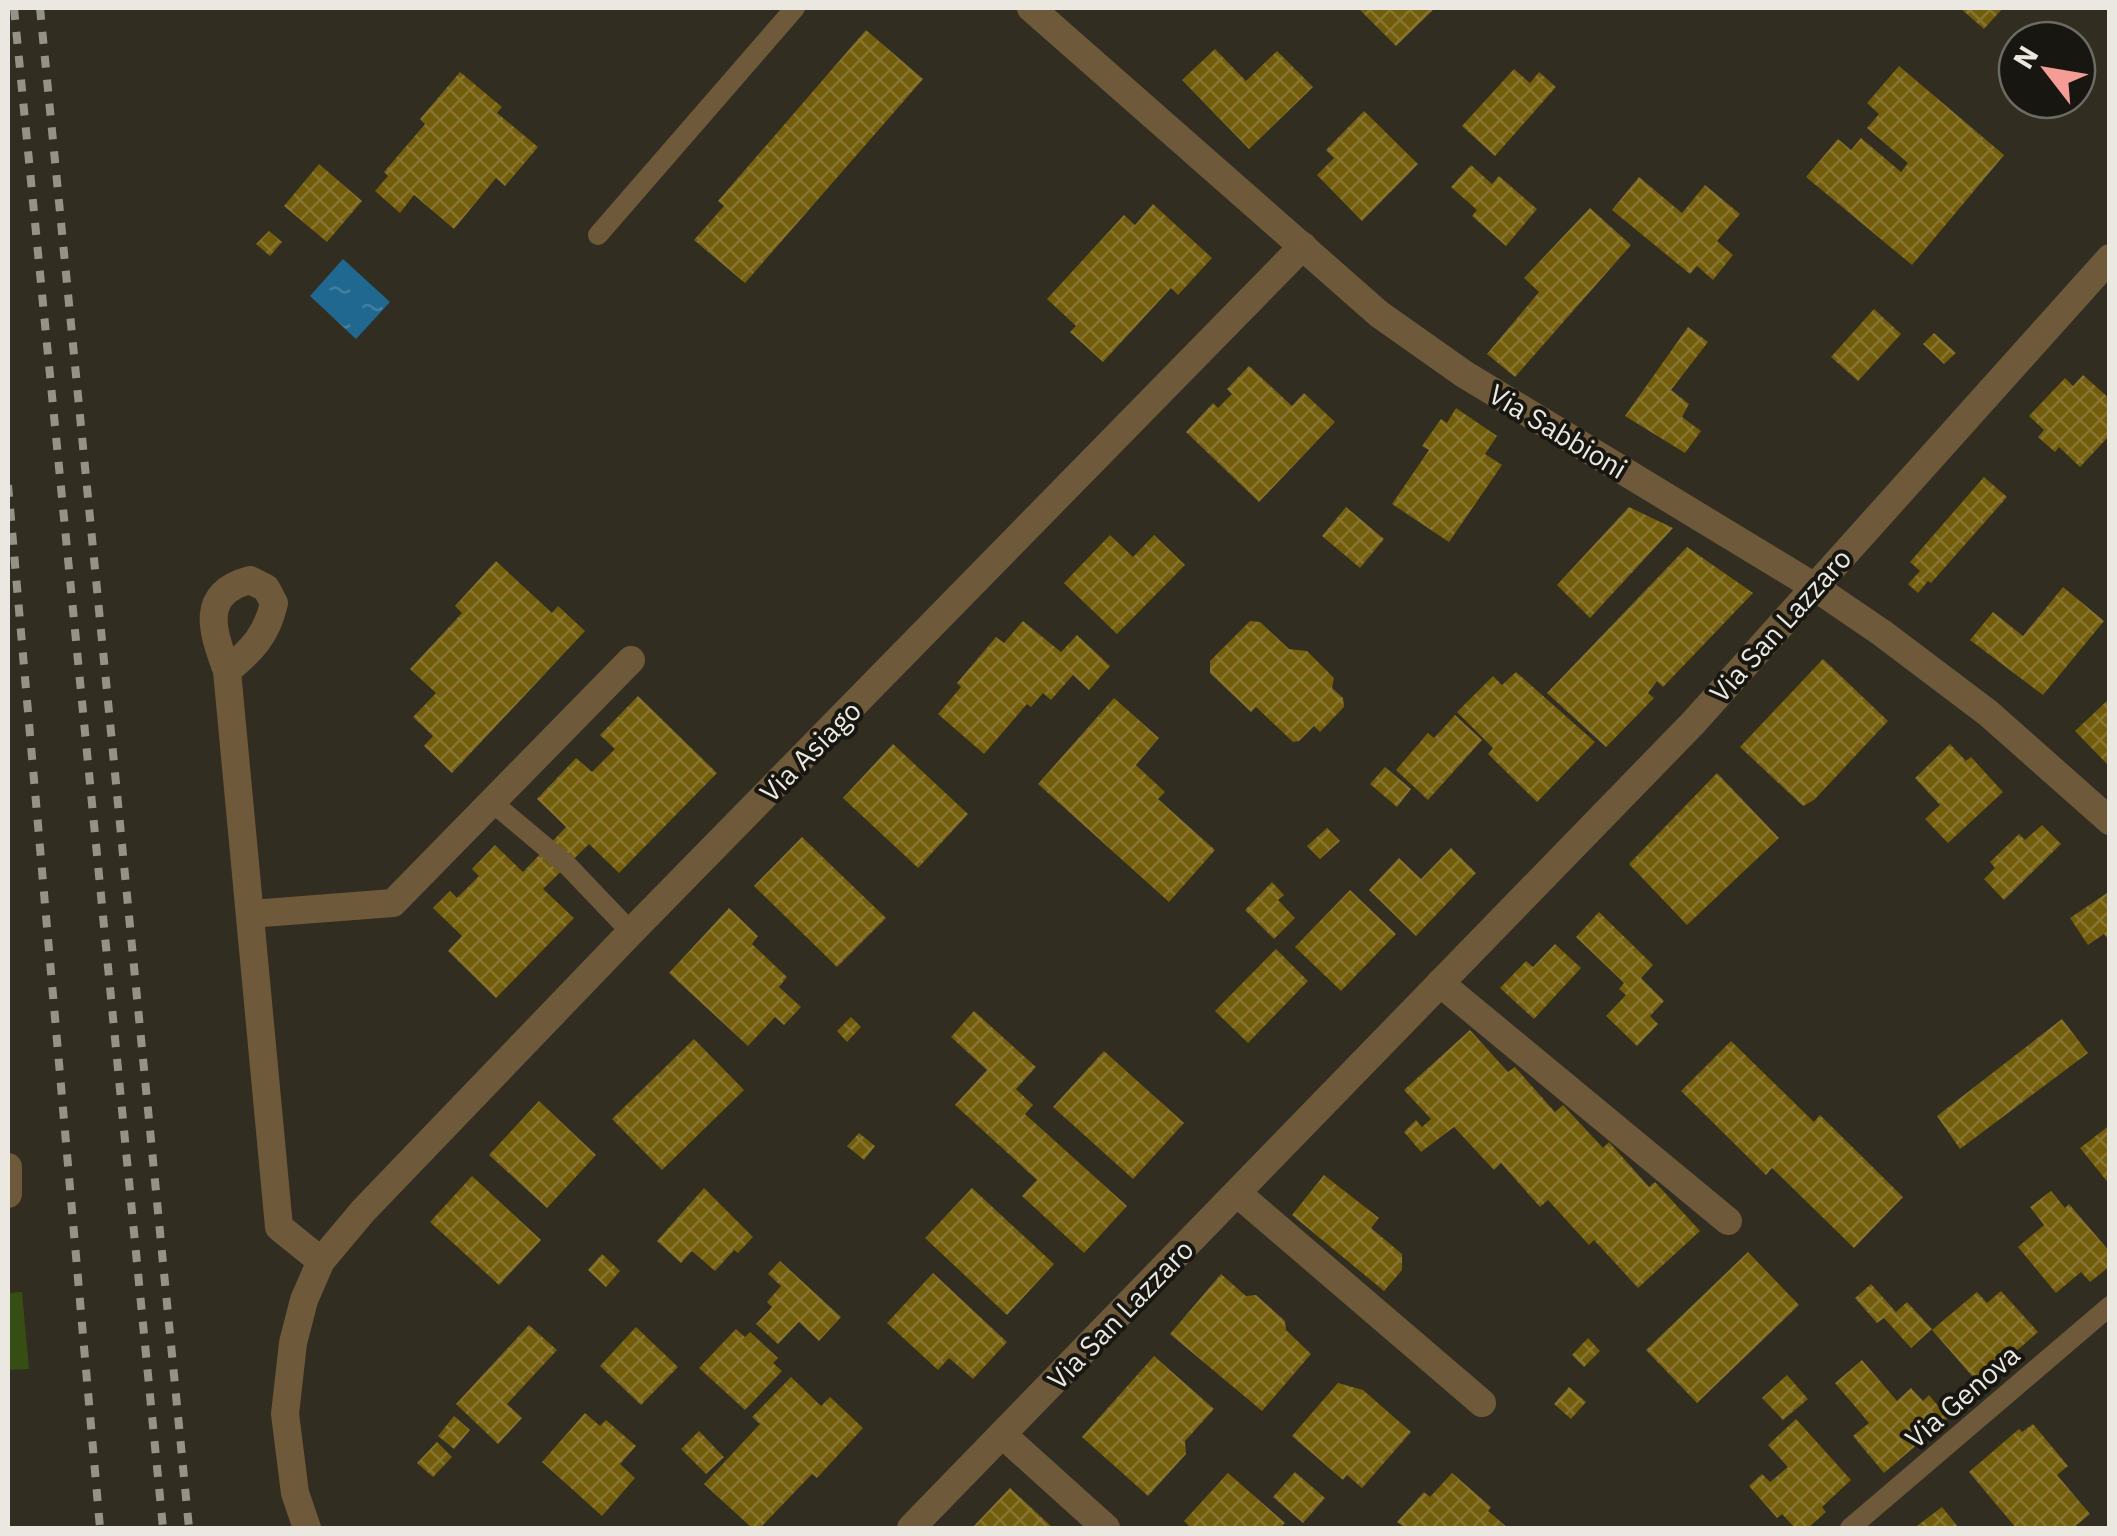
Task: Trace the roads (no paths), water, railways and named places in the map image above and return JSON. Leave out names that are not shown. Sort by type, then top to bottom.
[{"type":"street","name":"Via Sabbioni","points":[[1031,8],[1378,314],[1464,374],[1813,586],[1988,713],[2110,821]]},
{"type":"street","name":"Via Asiago","points":[[307,1528],[295,1493],[285,1414],[293,1343],[304,1300],[322,1261],[363,1210],[1303,246]]},
{"type":"street","name":"Via San Lazzaro","points":[[911,1528],[1694,722],[2110,258]]},
{"type":"street","points":[[251,914],[393,903],[631,660]]},
{"type":"street","points":[[227,671],[279,1227],[322,1261]]},
{"type":"street","points":[[1440,983],[1728,1220]]},
{"type":"street","points":[[8,1167],[8,1194]]},
{"type":"street","points":[[1236,1193],[1482,1403]]},
{"type":"street","points":[[1003,1435],[1106,1528]]},
{"type":"lane","points":[[598,235],[795,8]]},
{"type":"lane","points":[[492,802],[568,866],[632,932]]},
{"type":"lane","name":"Via Genova","points":[[1850,1528],[2110,1306]]},
{"type":"water","points":[[343,259],[390,302],[356,339],[310,296]]},
{"type":"railway","points":[[14,8],[163,1528]]},
{"type":"railway","points":[[40,8],[189,1528]]},
{"type":"railway","points":[[8,485],[100,1528]]}]
